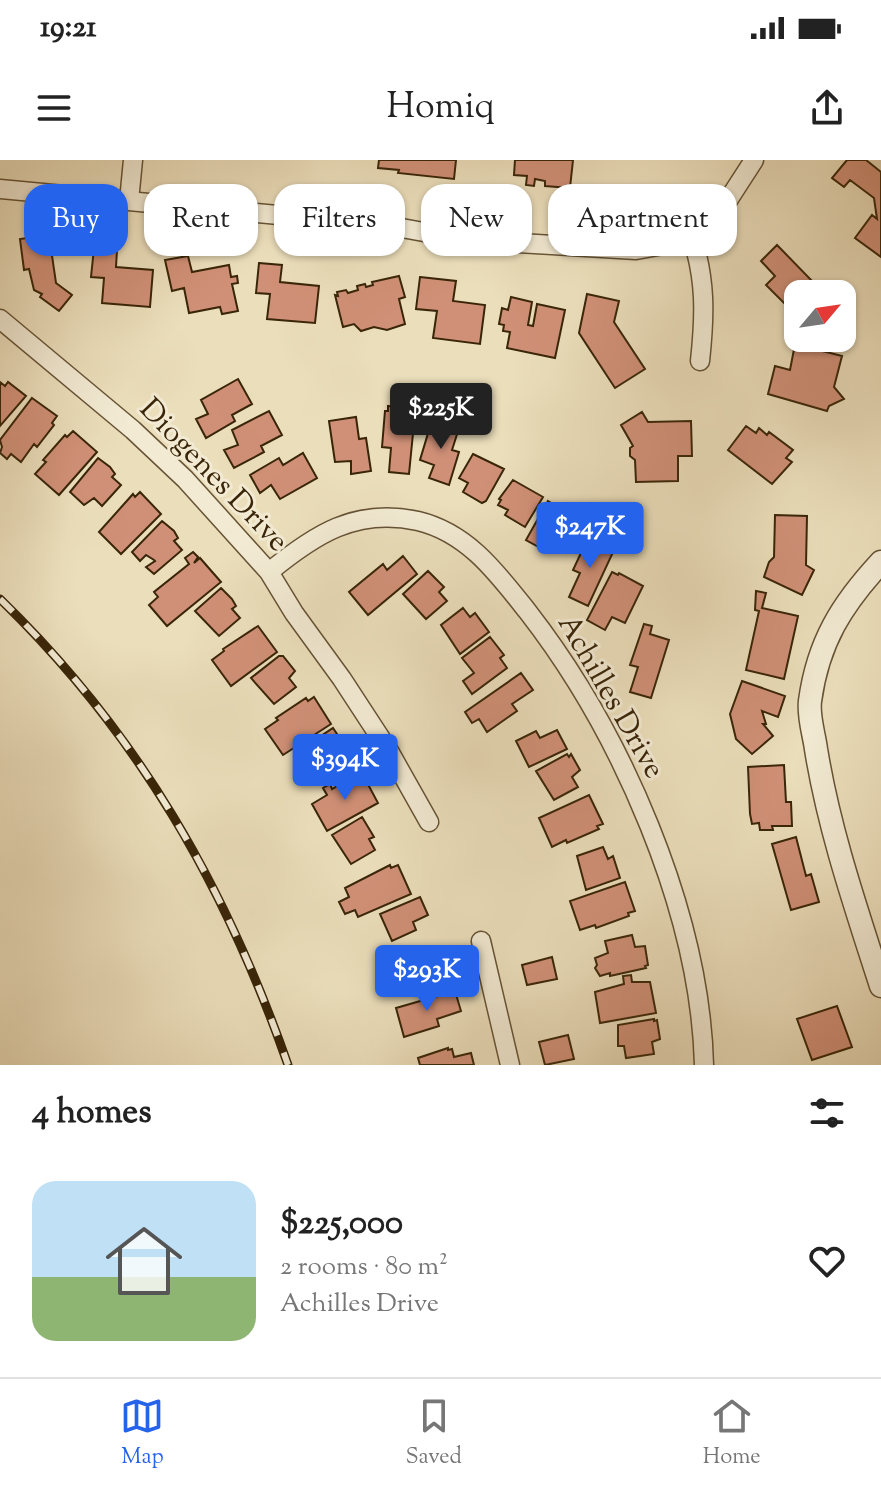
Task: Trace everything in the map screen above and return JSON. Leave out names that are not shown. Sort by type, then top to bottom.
[{"type":"street","points":[[129,201],[133,160]]},
{"type":"street","points":[[737,186],[754,160]]},
{"type":"street","points":[[0,189],[385,225],[468,240],[548,246]]},
{"type":"street","points":[[697,256],[704,281],[700,361]]},
{"type":"street","name":"Diogenes Drive","points":[[0,319],[133,430],[185,479],[269,572],[389,751],[429,822]]},
{"type":"street","name":"Achilles Drive","points":[[269,572],[319,534],[341,524],[365,519],[392,517],[439,528],[481,555],[544,632],[609,738],[637,797],[678,913],[701,1017],[704,1065]]},
{"type":"street","points":[[881,562],[836,617],[821,649],[809,704],[834,835],[881,986]]},
{"type":"street","points":[[481,941],[510,1065]]},
{"type":"building","points":[[379,160],[456,160],[454,179],[378,168]]},
{"type":"building","points":[[515,160],[573,160],[570,184],[545,186],[545,181],[535,179],[532,186],[526,184],[527,176],[514,175]]},
{"type":"building","points":[[847,160],[866,160],[881,172],[881,257],[855,238],[872,215],[877,219],[874,198],[850,180],[844,187],[832,178]]},
{"type":"building","points":[[24,238],[24,256],[52,256],[56,283],[72,295],[59,311],[34,290],[29,269],[24,270],[20,239]]},
{"type":"building","points":[[777,245],[811,280],[784,280],[784,303],[766,285],[775,276],[761,261]]},
{"type":"building","points":[[93,256],[117,256],[116,267],[153,270],[150,307],[102,303],[104,278],[91,277]]},
{"type":"building","points":[[188,256],[192,272],[229,265],[231,277],[237,276],[238,283],[232,284],[238,311],[222,314],[220,307],[189,313],[184,288],[172,291],[165,260]]},
{"type":"building","points":[[259,263],[282,265],[280,282],[319,286],[315,323],[267,319],[270,294],[256,293]]},
{"type":"building","points":[[399,276],[405,297],[399,299],[405,324],[387,330],[374,327],[361,331],[354,324],[343,327],[335,295],[338,296],[337,292],[346,290],[348,293],[358,290],[357,286],[365,284],[366,287],[373,285],[372,282]]},
{"type":"building","points":[[420,277],[456,281],[453,301],[485,305],[480,344],[433,338],[437,311],[416,309]]},
{"type":"building","points":[[587,294],[619,301],[614,322],[645,369],[615,388],[579,333]]},
{"type":"building","points":[[511,297],[532,302],[528,325],[533,326],[537,304],[565,310],[555,358],[507,348],[510,332],[503,331],[504,325],[499,324],[502,308],[508,310]]},
{"type":"building","points":[[793,352],[826,352],[842,356],[834,387],[844,399],[829,406],[827,411],[768,394],[775,366],[790,370]]},
{"type":"building","points":[[238,379],[252,404],[232,415],[235,421],[206,438],[196,419],[208,414],[201,400]]},
{"type":"building","points":[[0,382],[5,386],[8,382],[26,396],[0,426]]},
{"type":"building","points":[[32,398],[57,416],[52,423],[54,425],[21,462],[11,454],[7,459],[0,453],[0,440]]},
{"type":"building","points":[[388,406],[413,408],[412,413],[415,413],[409,474],[389,472],[391,448],[382,447]]},
{"type":"building","points":[[269,411],[282,435],[261,446],[264,452],[234,468],[224,450],[238,445],[232,430]]},
{"type":"building","points":[[642,412],[648,422],[691,421],[692,456],[678,456],[678,481],[636,482],[635,460],[630,456],[633,446],[621,425]]},
{"type":"building","points":[[356,417],[359,439],[366,438],[371,471],[351,474],[351,461],[335,462],[329,421]]},
{"type":"building","points":[[432,420],[459,428],[452,450],[459,452],[449,485],[429,478],[434,465],[420,460]]},
{"type":"building","points":[[746,426],[756,433],[759,428],[767,435],[769,432],[793,450],[786,458],[792,462],[772,484],[728,450]]},
{"type":"building","points":[[73,431],[97,452],[59,495],[35,474],[65,435],[67,437]]},
{"type":"building","points":[[303,453],[317,478],[280,499],[271,485],[260,493],[250,475],[279,458],[283,465]]},
{"type":"building","points":[[473,454],[504,469],[482,503],[463,492],[468,483],[459,478]]},
{"type":"building","points":[[98,458],[110,467],[115,474],[112,477],[121,485],[102,506],[94,498],[84,505],[70,492]]},
{"type":"building","points":[[513,480],[543,497],[525,527],[505,515],[508,510],[498,505]]},
{"type":"building","points":[[140,492],[161,514],[121,554],[99,532],[133,494],[135,497]]},
{"type":"building","points":[[548,501],[575,517],[563,537],[560,539],[553,535],[544,550],[526,540]]},
{"type":"building","points":[[775,515],[807,516],[806,565],[814,570],[802,595],[764,577],[774,557]]},
{"type":"building","points":[[162,521],[174,531],[178,538],[174,541],[182,550],[154,574],[146,567],[154,560],[146,555],[140,561],[132,552]]},
{"type":"building","points":[[588,538],[614,550],[588,606],[569,597],[580,573],[573,570]]},
{"type":"building","points":[[193,552],[198,557],[194,563],[200,558],[221,582],[167,626],[149,605],[158,597],[154,592],[189,564],[185,558]]},
{"type":"building","points":[[403,556],[417,574],[368,615],[349,592],[383,564],[387,570]]},
{"type":"building","points":[[428,571],[444,587],[439,592],[447,601],[426,619],[403,594]]},
{"type":"building","points":[[612,572],[643,586],[625,623],[612,617],[605,630],[587,620]]},
{"type":"building","points":[[221,588],[232,599],[236,606],[232,609],[240,618],[219,636],[195,611]]},
{"type":"building","points":[[756,591],[766,593],[762,608],[798,616],[784,679],[746,670],[759,611],[755,610]]},
{"type":"building","points":[[463,608],[470,617],[475,613],[489,632],[460,654],[441,625]]},
{"type":"building","points":[[644,624],[652,626],[650,634],[669,640],[651,698],[630,692],[638,667],[630,665]]},
{"type":"building","points":[[258,626],[277,652],[231,686],[212,660]]},
{"type":"building","points":[[490,637],[504,655],[500,658],[507,668],[472,694],[463,681],[474,673],[462,658]]},
{"type":"building","points":[[283,656],[295,671],[289,678],[296,687],[274,704],[251,678]]},
{"type":"building","points":[[521,673],[533,690],[512,704],[517,711],[487,732],[479,719],[472,723],[465,712]]},
{"type":"building","points":[[742,681],[785,696],[778,717],[762,711],[766,724],[763,724],[773,736],[752,754],[736,739],[730,714]]},
{"type":"building","points":[[314,697],[331,724],[283,755],[265,729],[306,698],[308,701]]},
{"type":"building","points":[[333,728],[345,746],[332,755],[336,762],[314,778],[297,752]]},
{"type":"building","points":[[557,730],[567,749],[529,767],[516,741],[536,731],[540,738]]},
{"type":"building","points":[[567,754],[569,757],[571,754],[580,770],[572,777],[578,787],[554,800],[536,771]]},
{"type":"building","points":[[784,765],[786,802],[791,802],[792,826],[772,826],[773,830],[760,830],[759,823],[752,824],[750,814],[748,767]]},
{"type":"building","points":[[363,775],[378,803],[327,831],[312,804],[327,795],[323,788],[330,784],[332,789]]},
{"type":"building","points":[[589,795],[603,824],[597,826],[599,829],[552,847],[539,818]]},
{"type":"building","points":[[362,817],[374,837],[369,839],[375,850],[351,864],[332,835]]},
{"type":"building","points":[[796,837],[806,876],[811,874],[819,902],[791,910],[772,844]]},
{"type":"building","points":[[603,847],[608,859],[613,856],[620,878],[586,890],[577,856]]},
{"type":"building","points":[[390,865],[391,868],[398,865],[411,894],[358,917],[355,910],[345,914],[339,902],[349,897],[345,888]]},
{"type":"building","points":[[625,882],[635,911],[596,928],[595,925],[580,930],[570,901]]},
{"type":"building","points":[[420,897],[428,915],[413,922],[416,930],[392,941],[380,914]]},
{"type":"building","points":[[632,935],[635,947],[645,946],[646,968],[600,976],[595,968],[595,958],[608,953],[605,941]]},
{"type":"building","points":[[423,950],[429,951],[435,968],[426,973],[430,984],[405,993],[391,961]]},
{"type":"building","points":[[552,957],[557,979],[527,985],[522,965]]},
{"type":"building","points":[[631,975],[632,982],[650,982],[656,1013],[600,1023],[595,992],[624,984],[623,976]]},
{"type":"building","points":[[455,991],[461,1011],[437,1019],[439,1026],[404,1037],[396,1008]]},
{"type":"building","points":[[837,1006],[852,1047],[812,1060],[797,1019]]},
{"type":"building","points":[[657,1020],[660,1039],[652,1042],[654,1054],[626,1058],[624,1046],[618,1046],[618,1025]]},
{"type":"building","points":[[568,1035],[574,1059],[545,1065],[539,1042]]},
{"type":"building","points":[[452,1049],[454,1057],[471,1053],[474,1065],[420,1065],[418,1058]]},
{"type":"railway","points":[[0,599],[94,703],[172,815],[236,935],[288,1065]]}]
